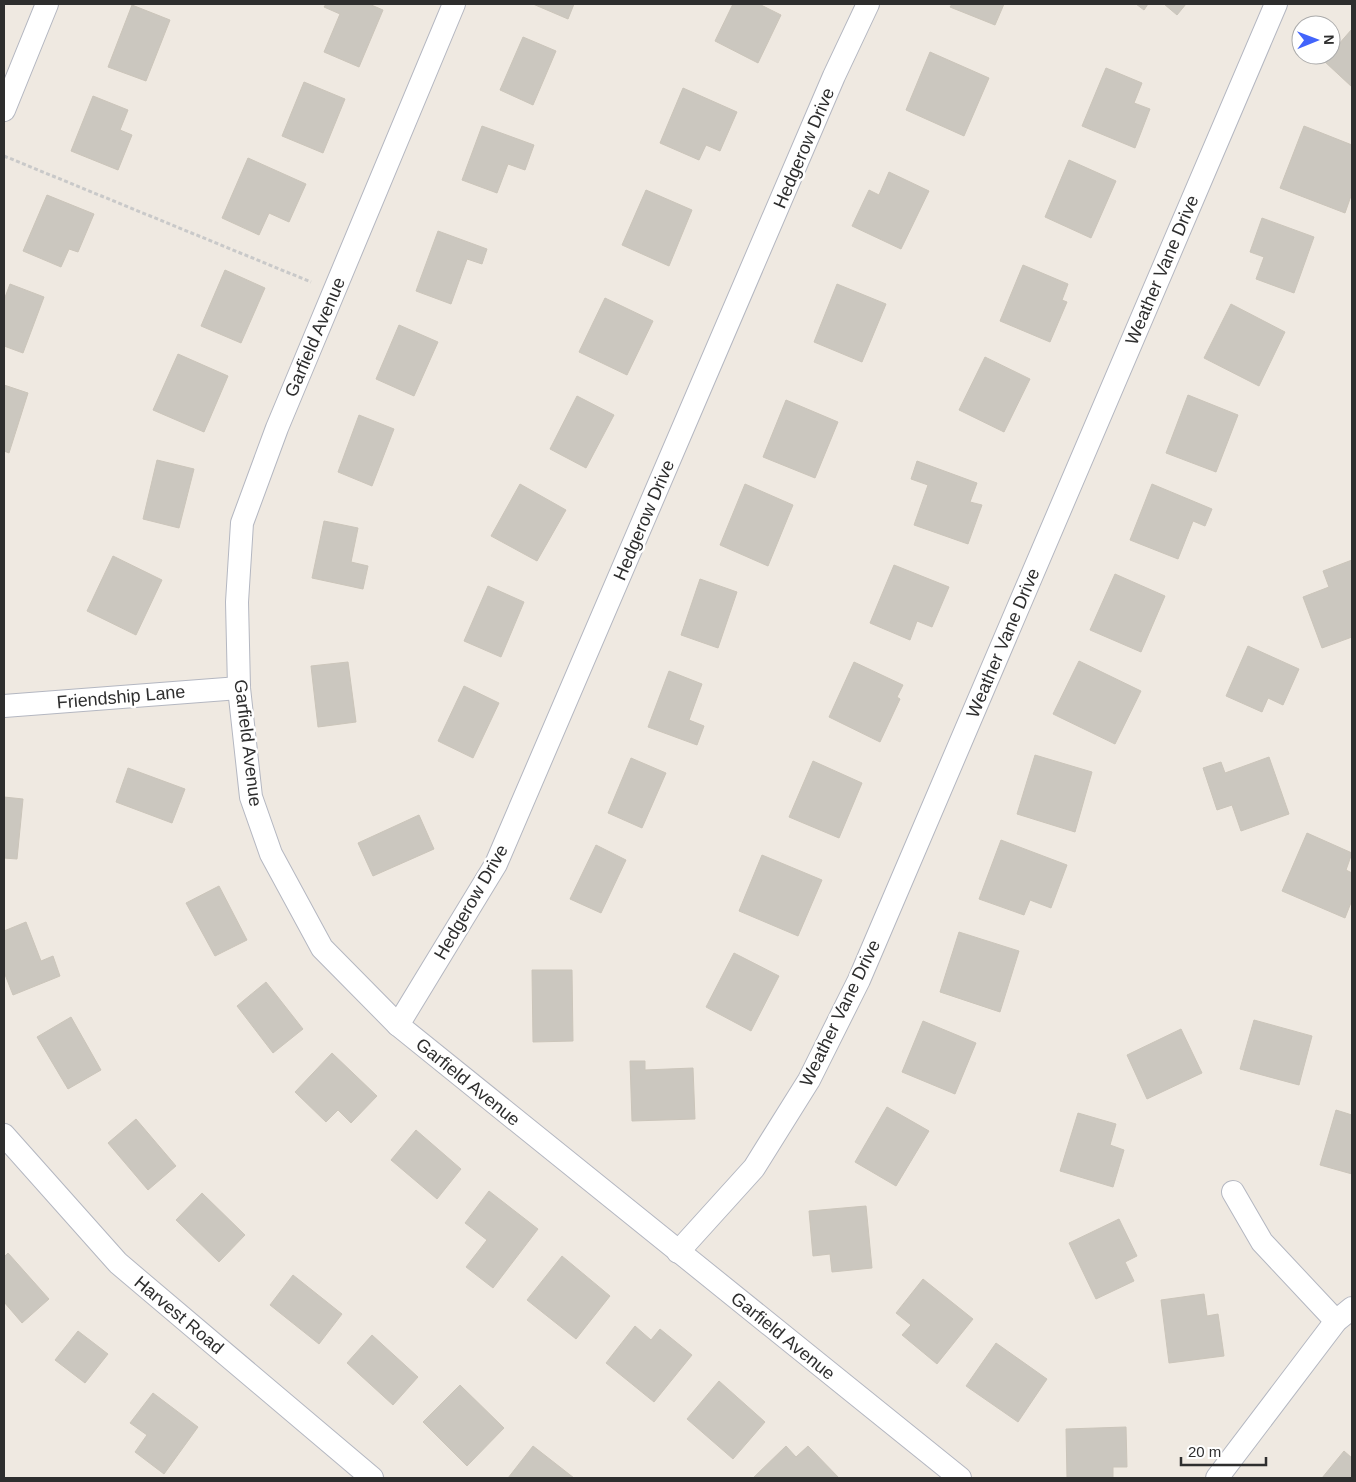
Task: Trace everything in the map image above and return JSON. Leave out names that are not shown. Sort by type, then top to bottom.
[{"type":"street","points":[[4,110],[47,4]]},
{"type":"street","name":"Garfield Avenue","points":[[454,4],[277,428],[242,523],[237,602],[239,688],[251,797],[271,854],[322,948],[398,1025],[960,1478]]},
{"type":"street","name":"Hedgerow Drive","points":[[398,1025],[496,864],[834,76],[868,4]]},
{"type":"street","name":"Weather Vane Drive","points":[[678,1252],[754,1168],[809,1080],[859,980],[1276,4]]},
{"type":"street","name":"Friendship Lane","points":[[4,706],[239,688]]},
{"type":"street","name":"Harvest Road","points":[[4,1135],[118,1264],[372,1478]]},
{"type":"street","points":[[1217,1478],[1344,1315],[1262,1242],[1233,1192]]},
{"type":"path","points":[[4,156],[334,291]]},
{"type":"building","points":[[326,4],[369,4],[383,10],[359,67],[324,52],[340,14],[324,7]]},
{"type":"building","points":[[533,4],[574,4],[568,19]]},
{"type":"building","points":[[733,4],[759,4],[781,15],[758,63],[715,41]]},
{"type":"building","points":[[952,4],[1004,4],[995,25],[950,7]]},
{"type":"building","points":[[1136,4],[1148,4],[1144,10]]},
{"type":"building","points":[[1164,4],[1186,4],[1177,15]]},
{"type":"building","points":[[132,5],[170,20],[146,81],[108,67]]},
{"type":"building","points":[[1352,29],[1352,87],[1328,65],[1341,65],[1341,42]]},
{"type":"building","points":[[523,37],[556,51],[533,105],[500,90]]},
{"type":"building","points":[[930,52],[989,78],[964,136],[906,110]]},
{"type":"building","points":[[1106,68],[1142,83],[1134,103],[1150,109],[1135,148],[1082,126]]},
{"type":"building","points":[[304,82],[345,99],[323,153],[282,136]]},
{"type":"building","points":[[683,88],[737,112],[720,151],[706,145],[699,160],[660,143]]},
{"type":"building","points":[[93,96],[128,110],[120,130],[132,135],[118,170],[71,151]]},
{"type":"building","points":[[482,126],[534,145],[525,170],[508,164],[497,193],[462,180]]},
{"type":"building","points":[[1304,126],[1352,145],[1352,193],[1345,213],[1280,188]]},
{"type":"building","points":[[248,158],[306,184],[289,222],[269,213],[259,235],[222,218]]},
{"type":"building","points":[[1069,160],[1116,181],[1091,238],[1045,217]]},
{"type":"building","points":[[889,172],[929,191],[901,249],[852,226],[869,190],[879,195]]},
{"type":"building","points":[[646,190],[692,210],[669,266],[622,245]]},
{"type":"building","points":[[47,195],[94,214],[78,252],[69,249],[61,267],[23,251]]},
{"type":"building","points":[[1262,218],[1314,237],[1294,293],[1256,279],[1264,257],[1250,252]]},
{"type":"building","points":[[438,231],[487,249],[482,264],[467,259],[451,304],[416,291]]},
{"type":"building","points":[[1023,265],[1068,284],[1062,300],[1067,302],[1050,342],[1000,321]]},
{"type":"building","points":[[225,270],[265,288],[241,343],[201,326]]},
{"type":"building","points":[[10,284],[44,297],[23,353],[4,346],[4,300]]},
{"type":"building","points":[[837,284],[886,304],[862,362],[814,342]]},
{"type":"building","points":[[605,298],[653,321],[627,375],[579,352]]},
{"type":"building","points":[[1231,304],[1285,332],[1259,386],[1204,358]]},
{"type":"building","points":[[399,325],[438,342],[414,396],[376,379]]},
{"type":"building","points":[[178,354],[228,376],[204,432],[153,410]]},
{"type":"building","points":[[985,357],[1030,379],[1004,432],[959,410]]},
{"type":"building","points":[[4,385],[28,393],[9,453],[4,451]]},
{"type":"building","points":[[1188,395],[1238,415],[1216,472],[1166,453]]},
{"type":"building","points":[[577,396],[614,415],[586,468],[550,449]]},
{"type":"building","points":[[786,400],[838,422],[815,478],[763,457]]},
{"type":"building","points":[[359,415],[394,429],[372,486],[338,472]]},
{"type":"building","points":[[157,460],[194,469],[179,528],[143,519]]},
{"type":"building","points":[[917,461],[977,483],[970,502],[982,505],[968,544],[914,525],[928,485],[911,479]]},
{"type":"building","points":[[520,484],[566,510],[537,561],[491,536]]},
{"type":"building","points":[[745,484],[793,505],[768,566],[720,545]]},
{"type":"building","points":[[1152,484],[1212,509],[1205,526],[1193,521],[1178,559],[1130,540]]},
{"type":"building","points":[[324,521],[358,528],[351,562],[368,566],[363,589],[312,578]]},
{"type":"building","points":[[113,556],[162,580],[136,635],[87,611]]},
{"type":"building","points":[[1352,560],[1352,637],[1322,648],[1303,597],[1329,587],[1323,571]]},
{"type":"building","points":[[894,565],[949,587],[932,627],[917,621],[910,640],[870,623]]},
{"type":"building","points":[[1115,574],[1165,596],[1141,652],[1090,630]]},
{"type":"building","points":[[700,579],[737,592],[718,648],[681,635]]},
{"type":"building","points":[[488,586],[524,602],[501,657],[464,641]]},
{"type":"building","points":[[1248,646],[1299,669],[1283,705],[1268,698],[1262,712],[1226,696]]},
{"type":"building","points":[[1079,661],[1141,691],[1115,744],[1053,714]]},
{"type":"building","points":[[348,662],[356,722],[318,727],[311,666]]},
{"type":"building","points":[[854,662],[903,685],[897,697],[900,699],[880,742],[829,717]]},
{"type":"building","points":[[669,671],[702,684],[689,720],[704,726],[697,745],[648,727]]},
{"type":"building","points":[[464,686],[499,703],[473,758],[438,741]]},
{"type":"building","points":[[1035,755],[1092,772],[1075,832],[1017,814]]},
{"type":"building","points":[[1269,757],[1289,814],[1241,831],[1232,805],[1217,810],[1203,768],[1221,762],[1225,773]]},
{"type":"building","points":[[631,758],[666,773],[642,828],[608,813]]},
{"type":"building","points":[[813,761],[862,783],[839,838],[789,817]]},
{"type":"building","points":[[128,768],[185,789],[172,823],[116,802]]},
{"type":"building","points":[[4,797],[23,799],[17,859],[4,858]]},
{"type":"building","points":[[419,815],[434,849],[373,876],[358,843]]},
{"type":"building","points":[[1307,833],[1352,853],[1346,870],[1352,873],[1352,900],[1345,918],[1282,891]]},
{"type":"building","points":[[1001,840],[1067,865],[1051,908],[1030,900],[1024,915],[979,899]]},
{"type":"building","points":[[596,845],[626,860],[601,913],[570,899]]},
{"type":"building","points":[[762,855],[822,880],[798,936],[739,911]]},
{"type":"building","points":[[219,886],[247,940],[215,956],[186,903]]},
{"type":"building","points":[[26,922],[41,961],[53,956],[60,976],[13,995],[4,972],[4,931]]},
{"type":"building","points":[[959,932],[1019,951],[1000,1012],[940,992]]},
{"type":"building","points":[[734,953],[779,976],[751,1031],[706,1007]]},
{"type":"building","points":[[532,970],[572,970],[573,1041],[533,1042]]},
{"type":"building","points":[[266,982],[303,1029],[273,1053],[237,1006]]},
{"type":"building","points":[[71,1017],[101,1070],[68,1089],[37,1037]]},
{"type":"building","points":[[1254,1020],[1312,1036],[1299,1085],[1240,1069]]},
{"type":"building","points":[[923,1021],[976,1043],[955,1094],[902,1072]]},
{"type":"building","points":[[1181,1029],[1202,1073],[1147,1099],[1127,1055]]},
{"type":"building","points":[[332,1053],[377,1096],[351,1123],[338,1110],[326,1122],[295,1092]]},
{"type":"building","points":[[630,1061],[645,1061],[645,1070],[693,1068],[695,1119],[632,1121]]},
{"type":"building","points":[[887,1107],[929,1131],[896,1186],[855,1162]]},
{"type":"building","points":[[1336,1110],[1352,1115],[1352,1174],[1320,1165]]},
{"type":"building","points":[[1078,1113],[1116,1124],[1110,1145],[1124,1150],[1113,1187],[1060,1171]]},
{"type":"building","points":[[136,1119],[176,1166],[148,1190],[108,1143]]},
{"type":"building","points":[[416,1130],[461,1169],[437,1199],[391,1160]]},
{"type":"building","points":[[489,1191],[538,1229],[493,1288],[466,1267],[487,1240],[465,1223]]},
{"type":"building","points":[[202,1193],[245,1235],[219,1262],[176,1220]]},
{"type":"building","points":[[866,1206],[872,1268],[832,1272],[830,1254],[813,1256],[809,1211]]},
{"type":"building","points":[[1119,1219],[1137,1256],[1125,1262],[1134,1281],[1096,1299],[1069,1243]]},
{"type":"building","points":[[8,1253],[49,1299],[22,1323],[4,1302],[4,1257]]},
{"type":"building","points":[[562,1256],[610,1296],[576,1339],[527,1300]]},
{"type":"building","points":[[293,1275],[342,1314],[319,1344],[270,1305]]},
{"type":"building","points":[[923,1279],[973,1319],[937,1364],[902,1335],[911,1325],[896,1313]]},
{"type":"building","points":[[1204,1294],[1207,1316],[1218,1314],[1224,1356],[1169,1363],[1161,1300]]},
{"type":"building","points":[[635,1326],[651,1340],[660,1329],[692,1355],[654,1402],[606,1363]]},
{"type":"building","points":[[78,1331],[108,1354],[85,1383],[55,1360]]},
{"type":"building","points":[[372,1335],[418,1377],[393,1405],[347,1363]]},
{"type":"building","points":[[996,1343],[1047,1379],[1018,1422],[966,1386]]},
{"type":"building","points":[[719,1381],[765,1422],[733,1459],[687,1419]]},
{"type":"building","points":[[460,1385],[504,1428],[467,1466],[423,1422]]},
{"type":"building","points":[[153,1393],[198,1427],[164,1474],[135,1452],[147,1435],[130,1423]]},
{"type":"building","points":[[1126,1427],[1127,1467],[1113,1467],[1113,1478],[1067,1478],[1066,1429]]},
{"type":"building","points":[[533,1446],[574,1478],[508,1478]]},
{"type":"building","points":[[786,1446],[796,1457],[808,1446],[839,1478],[753,1478]]},
{"type":"building","points":[[1344,1451],[1352,1458],[1352,1478],[1322,1478]]}]
